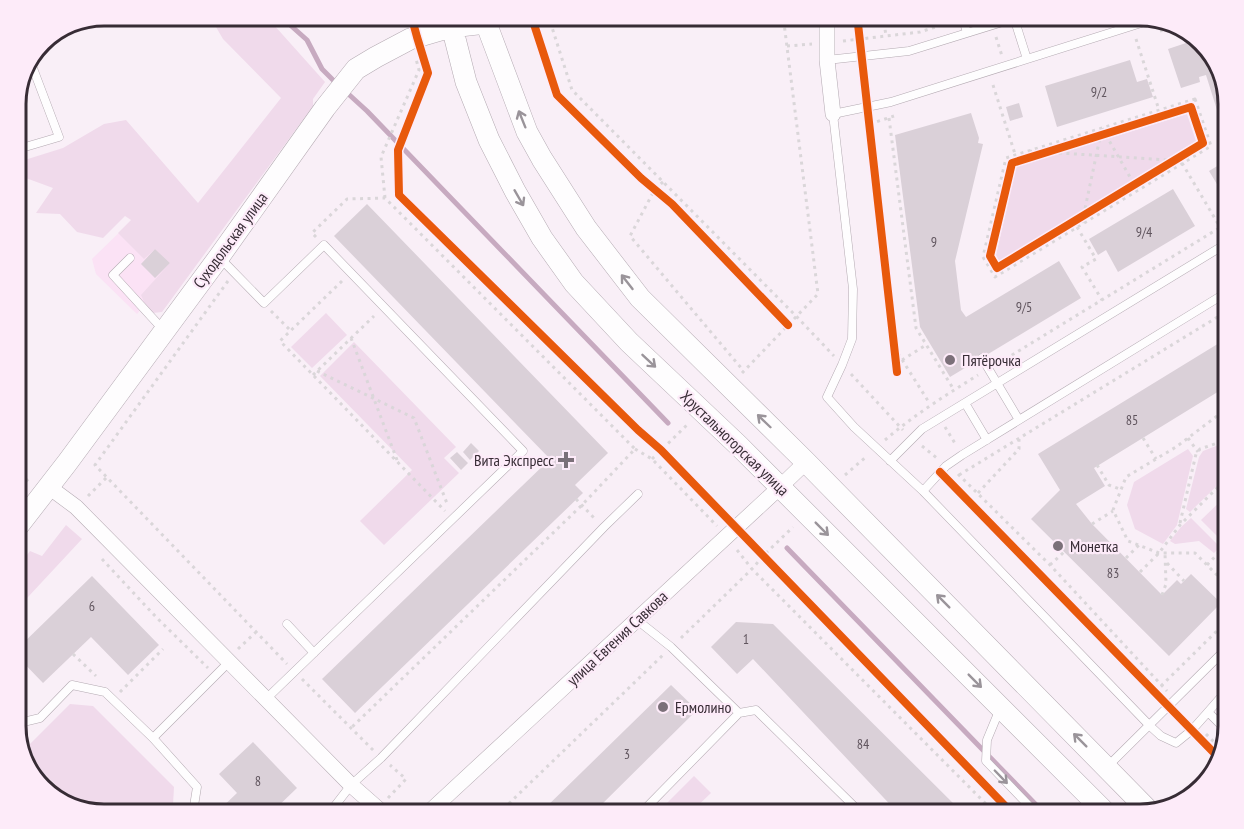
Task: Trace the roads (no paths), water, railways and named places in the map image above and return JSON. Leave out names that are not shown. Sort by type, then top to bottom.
[{"type":"street","name":"Суходольская улица","points":[[26,516],[356,69],[439,26]]},
{"type":"street","name":"Хрустальногорская улица","points":[[451,26],[466,82],[489,140],[514,191],[542,238],[574,283],[629,342],[780,487],[1097,804]]},
{"type":"street","points":[[489,26],[527,132],[542,159],[586,228],[640,298],[806,462],[1142,804]]},
{"type":"street","points":[[827,26],[827,60],[833,114]]},
{"type":"street","name":"улица Евгения Савкова","points":[[438,804],[806,462]]},
{"type":"street","points":[[46,491],[76,507],[351,785],[380,804]]},
{"type":"lane","points":[[965,26],[967,33]]},
{"type":"lane","points":[[827,60],[909,51],[989,26]]},
{"type":"lane","points":[[1016,26],[1027,60]]},
{"type":"lane","points":[[1132,26],[891,102],[833,114],[853,290],[852,339],[827,397],[855,427],[923,491],[1161,736],[1176,742],[1192,730],[1218,701]]},
{"type":"lane","points":[[26,147],[59,137],[34,70]]},
{"type":"lane","points":[[219,257],[264,303],[324,245],[523,452],[265,700]]},
{"type":"lane","points":[[890,461],[922,429],[1218,249]]},
{"type":"lane","points":[[130,258],[113,274],[165,330]]},
{"type":"lane","points":[[923,491],[946,466],[962,455],[1218,298]]},
{"type":"lane","points":[[982,358],[1019,420]]},
{"type":"lane","points":[[965,403],[987,440]]},
{"type":"lane","points":[[336,804],[351,785],[381,758],[638,494]]},
{"type":"lane","points":[[637,620],[671,647],[739,713]]},
{"type":"lane","points":[[286,624],[314,652]]},
{"type":"lane","points":[[1107,767],[1218,657]]},
{"type":"lane","points":[[153,738],[228,661]]},
{"type":"lane","points":[[26,721],[40,718],[72,685],[105,692],[153,738],[197,787],[194,804]]},
{"type":"lane","points":[[1001,706],[987,740],[986,761],[1027,804]]},
{"type":"lane","points":[[650,804],[739,713],[756,710],[852,804]]},
{"type":"lane","points":[[1208,712],[1218,722]]},
{"type":"waterway","points":[[291,26],[307,40],[322,69],[337,84]]},
{"type":"waterway","points":[[344,90],[367,111],[668,423]]},
{"type":"waterway","points":[[787,548],[1035,804]]},
{"type":"place","name":"Пятёрочка","points":[[950,360]]},
{"type":"place","name":"Вита Экспресс","points":[[566,460]]},
{"type":"place","name":"Монетка","points":[[1058,546]]},
{"type":"place","name":"Ермолино","points":[[663,707]]}]
